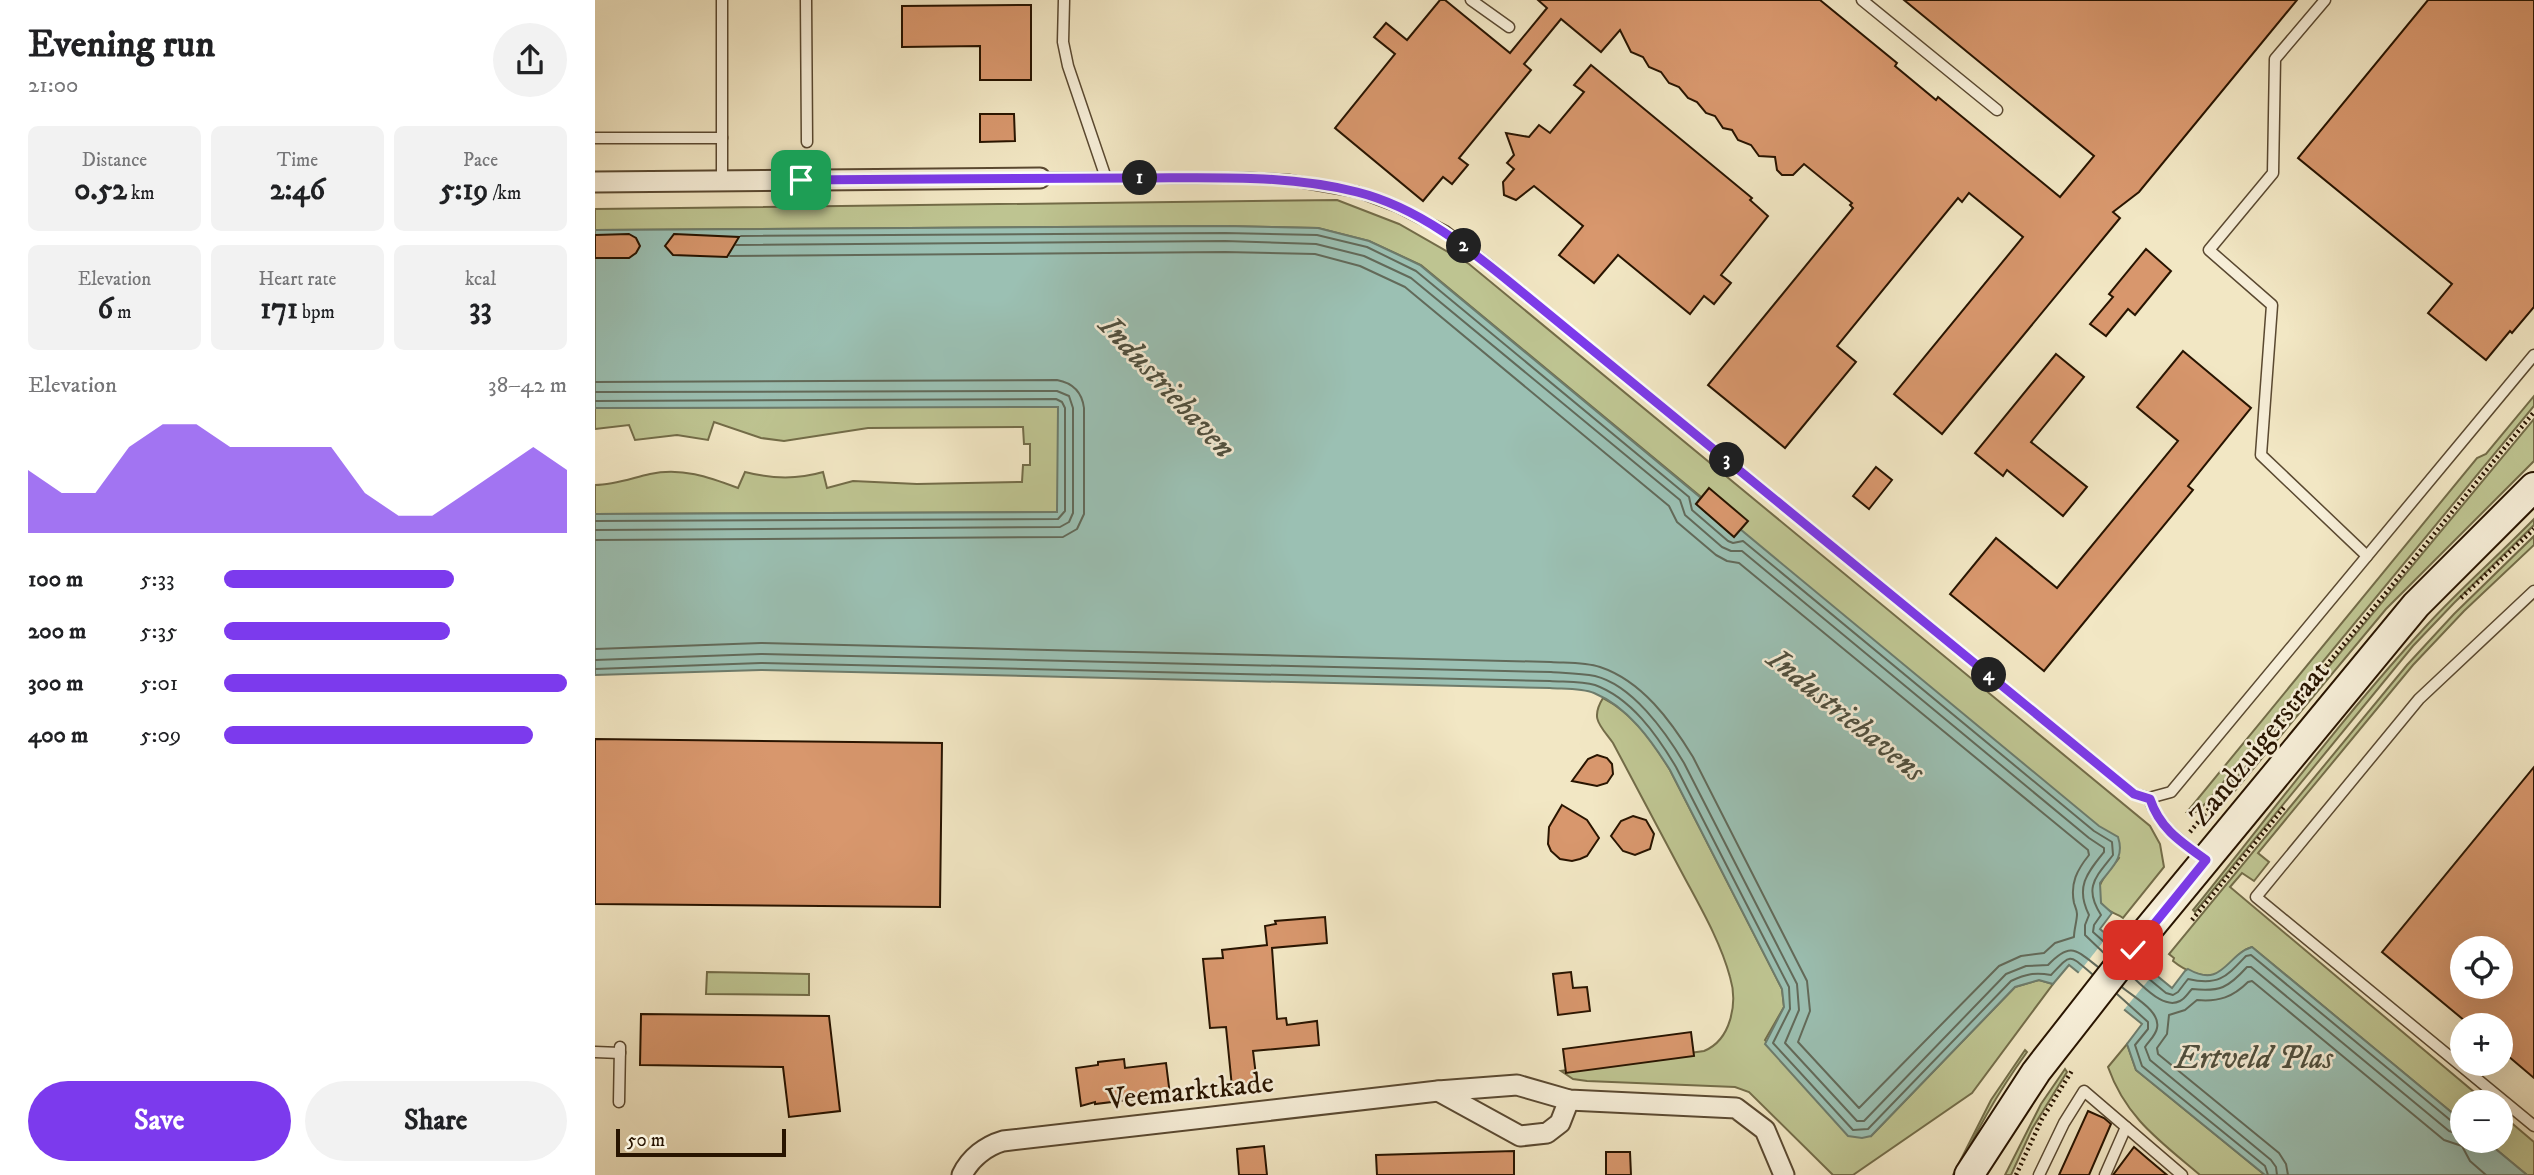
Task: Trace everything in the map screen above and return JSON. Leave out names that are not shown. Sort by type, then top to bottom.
[{"type":"main road","name":"Zandzuigerstraat","points":[[1969,1175],[2036,1072],[2206,860],[2416,605],[2534,487]]},
{"type":"main road","name":"Zandzuigerstraat","points":[[1992,1175],[2004,1125]]},
{"type":"street","points":[[595,182],[1040,178]]},
{"type":"street","name":"Veemarktkade","points":[[962,1175],[990,1145],[1003,1141],[1438,1091],[1517,1085],[1569,1100],[1736,1108],[1765,1130],[1784,1175]]},
{"type":"street","points":[[1438,1091],[1520,1136],[1547,1133],[1560,1123],[1569,1100]]},
{"type":"lane","points":[[722,0],[722,181]]},
{"type":"lane","points":[[806,0],[807,142]]},
{"type":"lane","points":[[1063,0],[1063,41],[1068,66],[1106,178]]},
{"type":"lane","points":[[1471,0],[1509,27]]},
{"type":"lane","points":[[1862,0],[1997,110]]},
{"type":"lane","points":[[2325,0],[2275,59],[2273,173],[2209,250],[2272,305],[2261,454],[2367,556]]},
{"type":"lane","points":[[595,138],[722,138]]},
{"type":"lane","points":[[1040,178],[1288,180],[1358,192],[1398,207],[1445,232],[1507,279],[2134,794],[2150,799],[2171,792],[2534,355]]},
{"type":"lane","points":[[2534,591],[2419,699],[2256,897],[2534,1126]]},
{"type":"lane","points":[[2150,799],[2156,817],[2206,860]]},
{"type":"lane","points":[[595,1052],[620,1050],[619,1102]]},
{"type":"lane","points":[[2039,1175],[2064,1123],[2084,1091],[2182,1175]]},
{"type":"lane","points":[[2105,1175],[2126,1127]]},
{"type":"path","points":[[2182,842],[2534,412]]},
{"type":"path","points":[[2455,605],[2534,529]]},
{"type":"path","points":[[2189,923],[2295,795]]},
{"type":"path","points":[[2016,1175],[2042,1119],[2075,1066]]},
{"type":"green space","points":[[1337,200],[1399,224],[1469,264],[2150,826],[2160,844],[2164,867],[2123,918],[2104,907],[2098,894],[2102,881],[2119,858],[1734,537],[1696,504],[1701,497],[1421,265],[1369,241],[1318,228],[1225,226],[595,230],[595,209]]},
{"type":"green space","points":[[2534,396],[2534,406],[2207,802],[2196,812],[2187,812],[2477,458],[2486,454]]},
{"type":"green space","points":[[1058,406],[1058,512],[595,514],[595,485],[661,472],[695,474],[738,488],[745,472],[784,478],[823,472],[827,488],[853,481],[917,484],[1022,482],[1023,465],[1030,465],[1030,444],[1024,444],[1023,427],[868,428],[784,441],[761,438],[714,422],[708,440],[677,435],[635,440],[629,425],[595,429],[595,408]]},
{"type":"green space","points":[[2534,419],[2534,461],[2386,609],[2233,793],[2214,808],[2213,806]]},
{"type":"green space","points":[[2534,519],[2534,525],[2413,646],[2195,912],[2193,910],[2396,659],[2440,611]]},
{"type":"green space","points":[[2534,536],[2534,545],[2464,611],[2413,665],[2258,853],[2269,862],[2254,881],[2242,873],[2230,887],[2450,1072],[2450,1076],[2455,1076],[2472,1090],[2450,1090],[2450,1111],[2252,947],[2221,972],[2208,975],[2183,968],[2173,961],[2174,958],[2169,954],[2407,665],[2454,614]]},
{"type":"green space","points":[[1603,698],[1633,720],[1670,770],[1782,989],[1784,1007],[1765,1040],[1871,1136],[2015,987],[2039,980],[2053,984],[1972,1093],[1853,1175],[1833,1175],[1749,1092],[1735,1087],[1587,1081],[1573,1079],[1561,1071],[1704,1051],[1721,1038],[1732,1009],[1730,977],[1715,936],[1613,743],[1598,722],[1597,711]]},
{"type":"green space","points":[[707,972],[809,974],[809,995],[706,994]]},
{"type":"green space","points":[[2127,1044],[2136,1070],[2265,1175],[2200,1175],[2158,1139],[2124,1101],[2108,1067]]},
{"type":"green space","points":[[2025,1050],[2027,1052],[1980,1127],[1957,1175],[1953,1175],[1991,1100]]},
{"type":"green space","points":[[2065,1069],[2067,1072],[2032,1129],[2011,1175],[2005,1175],[2041,1104]]},
{"type":"green space","points":[[2513,1124],[2534,1142],[2534,1175],[2527,1175],[2500,1153],[2513,1153]]},
{"type":"water","points":[[1225,226],[1318,228],[1369,241],[1420,265],[1701,498],[1696,504],[1734,536],[1740,529],[2099,826],[2118,837],[2119,857],[2100,883],[2101,903],[2112,913],[2100,929],[2172,988],[2188,969],[2200,974],[2217,973],[2243,951],[2252,947],[2450,1111],[2450,1153],[2500,1153],[2527,1175],[2265,1175],[2136,1070],[2127,1044],[2142,1024],[2069,965],[2053,984],[2039,980],[2015,987],[1871,1136],[1848,1136],[1765,1044],[1784,1007],[1782,989],[1670,770],[1647,736],[1628,716],[1606,699],[1589,691],[761,670],[595,675],[595,514],[1057,512],[1058,407],[595,408],[595,230]]},
{"type":"pier","points":[[2110,933],[2156,971],[2122,1012],[2077,975]]},
{"type":"building","points":[[1440,0],[1445,0],[1510,53],[1547,8],[1538,0],[1820,0],[1897,63],[1895,66],[1936,100],[1938,97],[2060,197],[2094,156],[1904,0],[2297,0],[2139,192],[2113,212],[2120,218],[1942,434],[1894,394],[2023,237],[1969,193],[1962,202],[1958,198],[1837,346],[1856,362],[1785,448],[1708,385],[1853,208],[1850,205],[1852,203],[1804,164],[1793,175],[1782,175],[1777,170],[1775,157],[1759,156],[1751,145],[1738,140],[1732,130],[1723,128],[1715,116],[1706,113],[1679,87],[1669,83],[1661,72],[1649,67],[1643,57],[1631,52],[1620,30],[1601,52],[1561,19],[1524,64],[1531,70],[1459,158],[1468,165],[1452,184],[1443,177],[1423,201],[1335,128],[1395,54],[1374,37],[1386,23],[1407,40]]},
{"type":"building","points":[[2428,0],[2534,0],[2534,307],[2486,360],[2428,313],[2452,284],[2298,158]]},
{"type":"building","points":[[1031,5],[1031,80],[980,80],[980,46],[902,47],[902,6]]},
{"type":"building","points":[[1591,65],[1752,198],[1750,200],[1768,216],[1721,275],[1731,283],[1714,304],[1704,296],[1690,314],[1618,255],[1594,283],[1559,255],[1583,226],[1534,186],[1516,200],[1504,195],[1503,182],[1514,169],[1507,163],[1514,155],[1506,133],[1529,137],[1539,125],[1550,133],[1584,92],[1574,85]]},
{"type":"building","points":[[980,114],[1014,114],[1015,141],[980,142]]},
{"type":"building","points":[[629,234],[636,238],[640,246],[629,258],[595,258],[595,235]]},
{"type":"building","points":[[674,234],[739,237],[727,257],[673,255],[665,246]]},
{"type":"building","points":[[2146,249],[2171,271],[2135,315],[2128,309],[2106,336],[2090,324],[2113,297],[2109,294]]},
{"type":"building","points":[[2183,351],[2251,408],[2188,486],[2193,490],[2044,671],[1950,594],[1996,538],[2057,588],[2178,441],[2137,407]]},
{"type":"building","points":[[2056,354],[2084,377],[2031,442],[2087,487],[2063,516],[2007,470],[2003,476],[1975,453]]},
{"type":"building","points":[[1876,467],[1892,480],[1869,509],[1853,496]]},
{"type":"building","points":[[1709,488],[1748,521],[1734,537],[1696,504]]},
{"type":"building","points":[[595,739],[942,743],[940,907],[595,904]]},
{"type":"building","points":[[1597,755],[1607,758],[1612,764],[1613,774],[1607,783],[1597,786],[1572,781],[1588,759]]},
{"type":"building","points":[[2534,767],[2534,1078],[2513,1060],[2513,1013],[2455,1013],[2382,952]]},
{"type":"building","points":[[1562,805],[1587,820],[1599,838],[1587,856],[1580,859],[1560,859],[1548,844],[1549,827]]},
{"type":"building","points":[[1633,816],[1646,820],[1654,834],[1650,849],[1635,855],[1623,851],[1611,836],[1621,821]]},
{"type":"building","points":[[1325,917],[1327,943],[1272,948],[1277,1019],[1286,1018],[1287,1025],[1317,1021],[1319,1045],[1253,1051],[1257,1084],[1232,1087],[1226,1027],[1210,1028],[1203,959],[1223,958],[1222,950],[1267,945],[1265,926],[1276,924],[1275,921]]},
{"type":"building","points":[[1571,972],[1573,988],[1587,987],[1590,1011],[1558,1015],[1553,974]]},
{"type":"building","points":[[641,1014],[829,1016],[840,1111],[789,1117],[783,1067],[640,1065]]},
{"type":"building","points":[[1691,1032],[1694,1056],[1566,1073],[1563,1049]]},
{"type":"building","points":[[1124,1059],[1125,1068],[1166,1063],[1170,1095],[1095,1102],[1081,1106],[1076,1068]]},
{"type":"building","points":[[2088,1111],[2111,1124],[2089,1175],[2059,1175]]},
{"type":"building","points":[[1264,1146],[1267,1175],[1239,1175],[1237,1149]]},
{"type":"building","points":[[2134,1147],[2148,1159],[2167,1175],[2113,1175]]},
{"type":"building","points":[[1514,1151],[1514,1175],[1377,1175],[1376,1155]]},
{"type":"building","points":[[1606,1152],[1630,1152],[1631,1175],[1606,1175]]},
{"type":"route","points":[[801,180],[1288,180],[1358,192],[1398,207],[1445,232],[2134,794],[2150,799],[2156,817],[2170,832],[2206,860],[2133,950]]},
{"type":"water label","name":"Industriehaven","points":[[1168,386]]},
{"type":"water label","name":"Industriehavens","points":[[1847,714]]},
{"type":"water label","name":"Ertveld Plas","points":[[2254,1057]]}]
